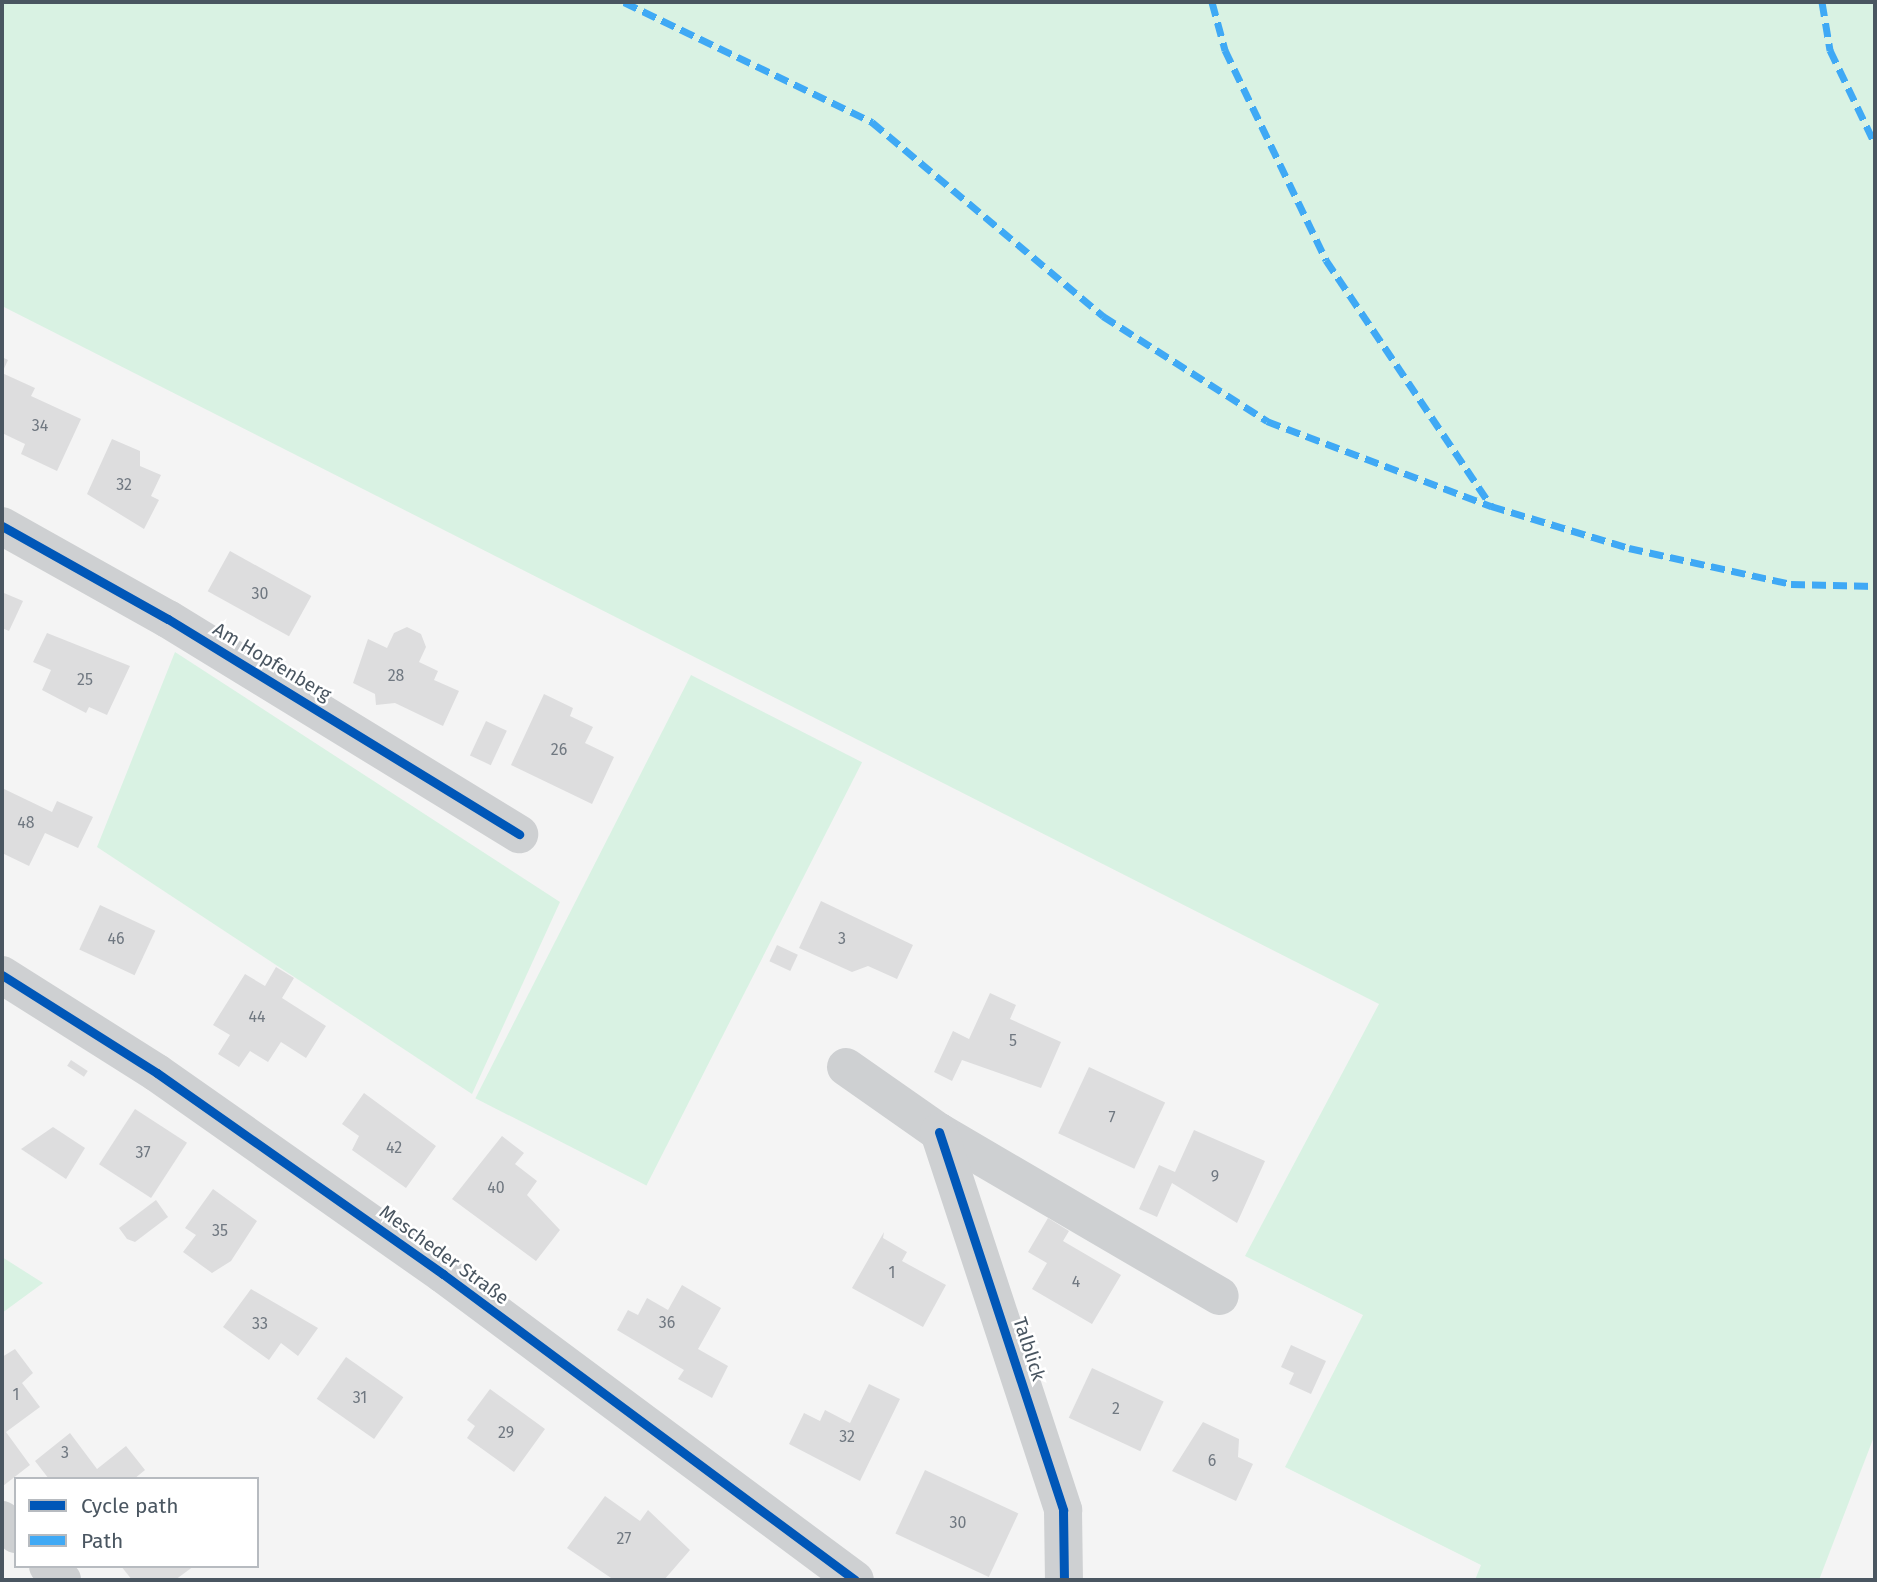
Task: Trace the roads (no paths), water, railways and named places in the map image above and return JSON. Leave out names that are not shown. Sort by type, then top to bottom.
[{"type":"street","name":"Am Hopfenberg","points":[[2,526],[168,619],[519,834]]},
{"type":"street","name":"Mescheder Straße","points":[[2,975],[157,1073],[443,1274],[855,1580]]},
{"type":"street","points":[[846,1067],[939,1132],[1220,1296]]},
{"type":"street","name":"Talblick","points":[[939,1132],[1063,1510],[1064,1580]]}]
